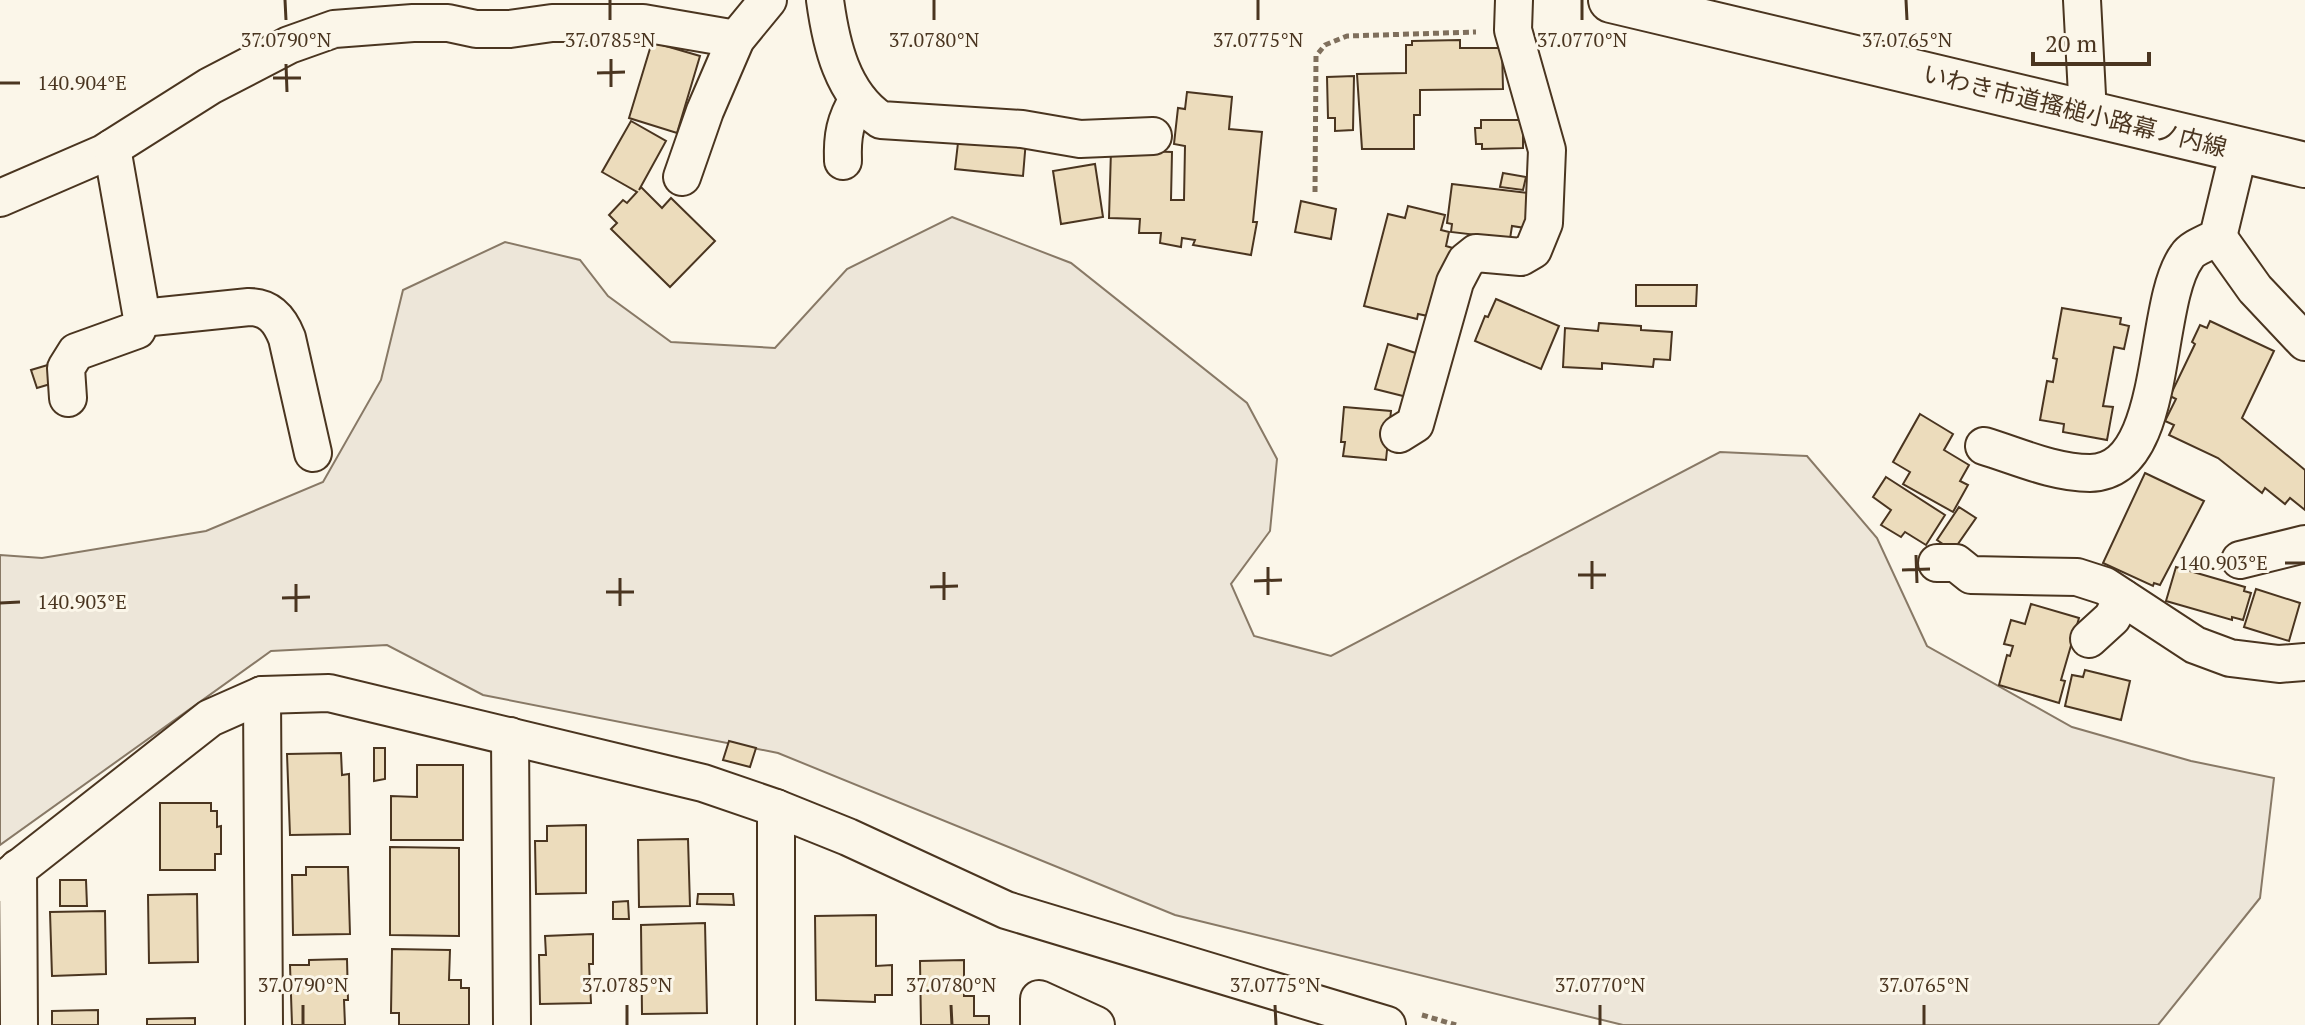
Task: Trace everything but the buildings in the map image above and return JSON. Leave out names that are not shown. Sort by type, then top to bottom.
[{"type":"street","points":[[682,177],[705,111],[736,39],[768,0]]},
{"type":"street","points":[[825,0],[829,30],[841,68],[866,110],[881,120],[1022,129],[1080,139],[1153,136]]},
{"type":"street","name":"いわき市道搔槌小路幕ノ内線","points":[[1611,0],[2305,165]]},
{"type":"street","points":[[2082,0],[2088,114]]},
{"type":"street","points":[[0,198],[112,148],[210,86],[313,35],[356,25],[425,23],[467,13],[510,29],[552,23],[643,23],[736,39]]},
{"type":"street","points":[[1399,434],[1415,424],[1455,282],[1466,261],[1476,253],[1521,257],[1533,250],[1544,223],[1547,150],[1514,15]]},
{"type":"street","points":[[843,161],[842,133],[858,99]]},
{"type":"street","points":[[68,398],[66,368],[76,352],[137,330],[142,318],[112,148]]},
{"type":"street","points":[[1984,446],[2062,470],[2091,473],[2107,470],[2129,454],[2143,430],[2175,284],[2187,255],[2218,237],[2239,150]]},
{"type":"street","points":[[2218,237],[2255,289],[2305,342]]},
{"type":"street","points":[[142,318],[249,307],[260,307],[271,313],[287,338],[313,453]]},
{"type":"street","points":[[2240,560],[2305,544]]},
{"type":"street","points":[[1937,563],[1956,563],[1971,575],[2077,577],[2105,586],[2195,645],[2230,658],[2279,664],[2305,662]]},
{"type":"street","points":[[2089,639],[2112,618],[2123,598]]},
{"type":"street","points":[[19,1025],[9,876],[210,718],[262,695],[329,693],[703,783],[848,837],[1006,910],[1387,1025]]},
{"type":"street","points":[[262,695],[264,1025]]},
{"type":"street","points":[[510,736],[512,1025]]},
{"type":"street","points":[[776,808],[776,1025]]},
{"type":"street","points":[[1039,1025],[1039,999],[1096,1025]]},
{"type":"path","points":[[1315,192],[1316,56],[1325,45],[1347,36],[1514,15]]},
{"type":"shaded area","points":[[952,217],[1071,263],[1247,403],[1277,459],[1270,531],[1231,584],[1254,636],[1331,656],[1720,452],[1807,456],[1877,538],[1927,646],[2072,727],[2191,761],[2274,778],[2260,898],[2158,1025],[1623,1025],[1175,915],[778,753],[483,695],[387,645],[271,651],[0,845],[0,555],[42,558],[206,531],[323,482],[381,380],[403,290],[505,242],[580,260],[608,296],[671,342],[775,348],[847,269]]}]
